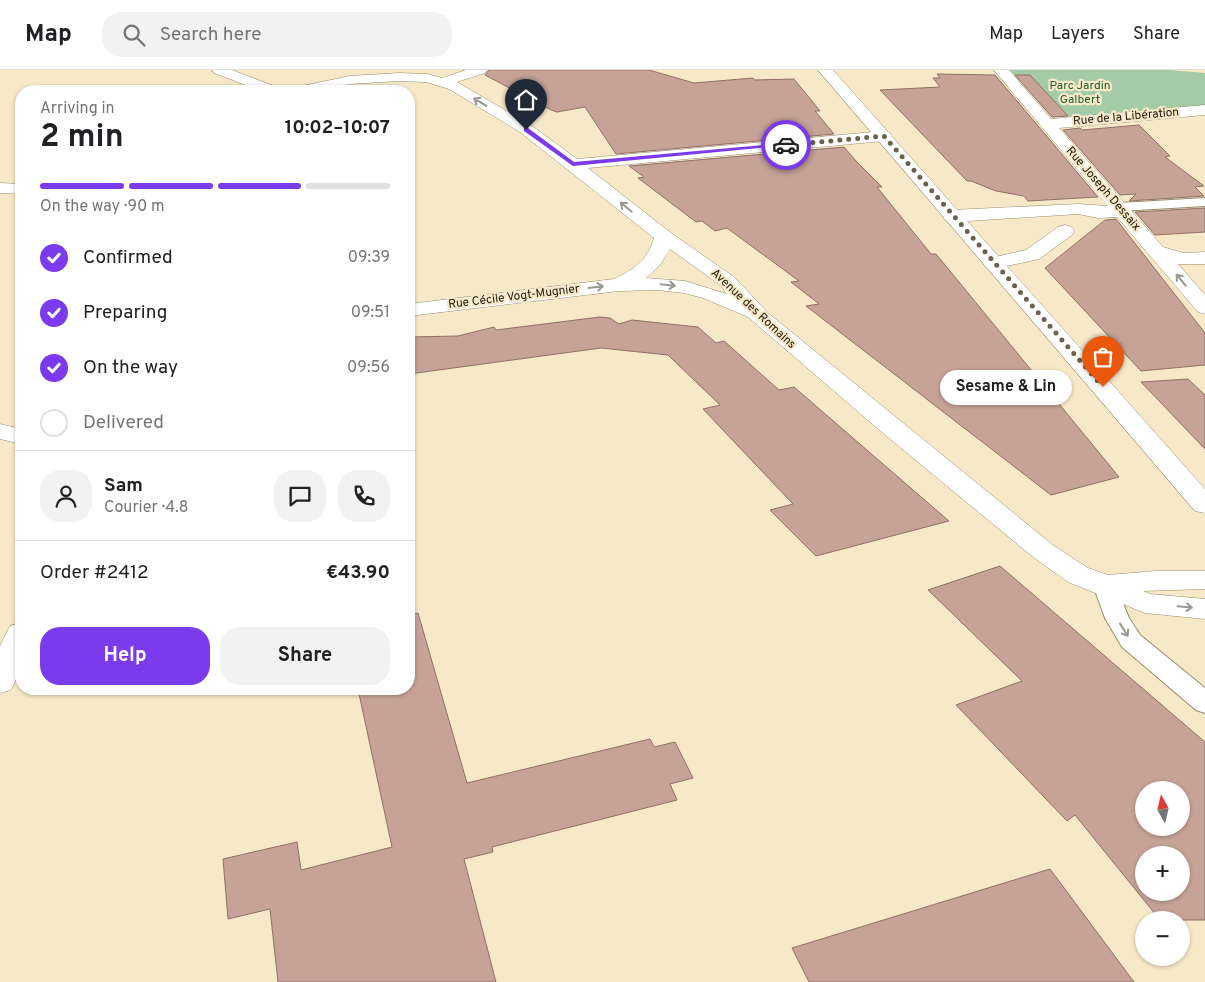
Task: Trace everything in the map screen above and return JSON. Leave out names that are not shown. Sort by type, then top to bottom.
[{"type":"street","points":[[219,70],[258,85]]},
{"type":"street","points":[[350,80],[362,70]]},
{"type":"street","points":[[380,70],[400,77]]},
{"type":"street","points":[[444,82],[480,70]]},
{"type":"street","points":[[825,70],[1205,505]]},
{"type":"street","name":"Rue Joseph Dessaix","points":[[1001,70],[1205,308]]},
{"type":"street","name":"Avenue des Romains","points":[[326,85],[350,80],[400,77],[428,78],[444,82],[526,130],[573,164],[664,237],[727,281],[760,318],[1043,551],[1078,575],[1145,603],[1205,609]]},
{"type":"street","name":"Rue de la Libération","points":[[1047,124],[1205,110]]},
{"type":"street","points":[[573,164],[884,136]]},
{"type":"street","points":[[0,188],[15,189]]},
{"type":"street","points":[[955,219],[1088,216],[1098,212],[1121,209]]},
{"type":"street","points":[[993,263],[1032,255],[1065,231]]},
{"type":"street","name":"Rue Cécile Vogt-Mugnier","points":[[619,285],[636,276],[652,264],[659,253],[664,237]]},
{"type":"street","points":[[1157,251],[1181,259],[1205,258]]},
{"type":"street","name":"Rue Cécile Vogt-Mugnier","points":[[415,309],[619,285],[658,284],[698,290],[722,298],[760,318]]},
{"type":"street","points":[[0,431],[15,435]]},
{"type":"street","name":"Avenue des Romains","points":[[1105,585],[1155,580],[1205,580]]},
{"type":"street","points":[[0,682],[15,648]]},
{"type":"lane","points":[[1121,209],[1205,202]]},
{"type":"lane","points":[[1105,585],[1117,618],[1131,641],[1205,703]]},
{"type":"green space","name":"Parc Jardin Galbert","points":[[1010,70],[1170,70],[1205,73],[1205,106],[1071,117],[1046,111]]},
{"type":"building","points":[[489,70],[649,70],[694,83],[753,78],[754,80],[794,79],[820,111],[815,111],[834,134],[616,154],[585,107],[557,112],[551,110],[485,75]]},
{"type":"building","points":[[937,74],[995,75],[1098,197],[1028,201],[1024,196],[996,191],[967,181],[880,90],[940,87],[933,78],[940,78]]},
{"type":"building","points":[[1015,75],[1030,75],[1068,116],[1052,117]]},
{"type":"building","points":[[1139,125],[1170,156],[1165,157],[1204,186],[1195,187],[1204,196],[1129,201],[1136,194],[1120,195],[1063,130]]},
{"type":"building","points":[[844,147],[882,187],[877,187],[931,254],[936,254],[1119,477],[1051,495],[806,306],[819,304],[791,282],[799,281],[727,228],[715,231],[702,221],[696,222],[638,178],[644,177],[629,166]]},
{"type":"building","points":[[1205,208],[1205,232],[1155,235],[1135,212]]},
{"type":"building","points":[[1116,219],[1205,333],[1205,365],[1141,371],[1045,268],[1105,220]]},
{"type":"building","points":[[600,317],[610,318],[619,324],[632,320],[698,327],[716,343],[724,341],[779,390],[794,387],[949,521],[816,556],[770,510],[793,504],[703,409],[720,405],[668,355],[601,348],[415,373],[415,337],[458,336],[494,327],[496,330]]},
{"type":"building","points":[[1188,379],[1205,395],[1205,449],[1141,382]]},
{"type":"building","points":[[1000,566],[1205,742],[1205,920],[1190,920],[1190,911],[1153,911],[1145,901],[1190,901],[1190,846],[1135,846],[1135,889],[1075,815],[1067,821],[956,705],[1022,681],[928,590]]},
{"type":"building","points":[[418,613],[467,783],[650,739],[654,747],[675,742],[693,778],[670,784],[677,800],[492,847],[493,852],[464,859],[496,982],[278,982],[270,909],[228,919],[223,859],[297,842],[301,870],[392,847],[359,695],[415,695],[415,614]]},
{"type":"building","points":[[1050,869],[1134,982],[809,982],[792,948]]},
{"type":"way so far","points":[[786,145],[884,136],[1103,387]]},
{"type":"place","name":"Sesame & Lin","points":[[1103,387]]},
{"type":"route","points":[[526,130],[573,164],[786,145]]}]
